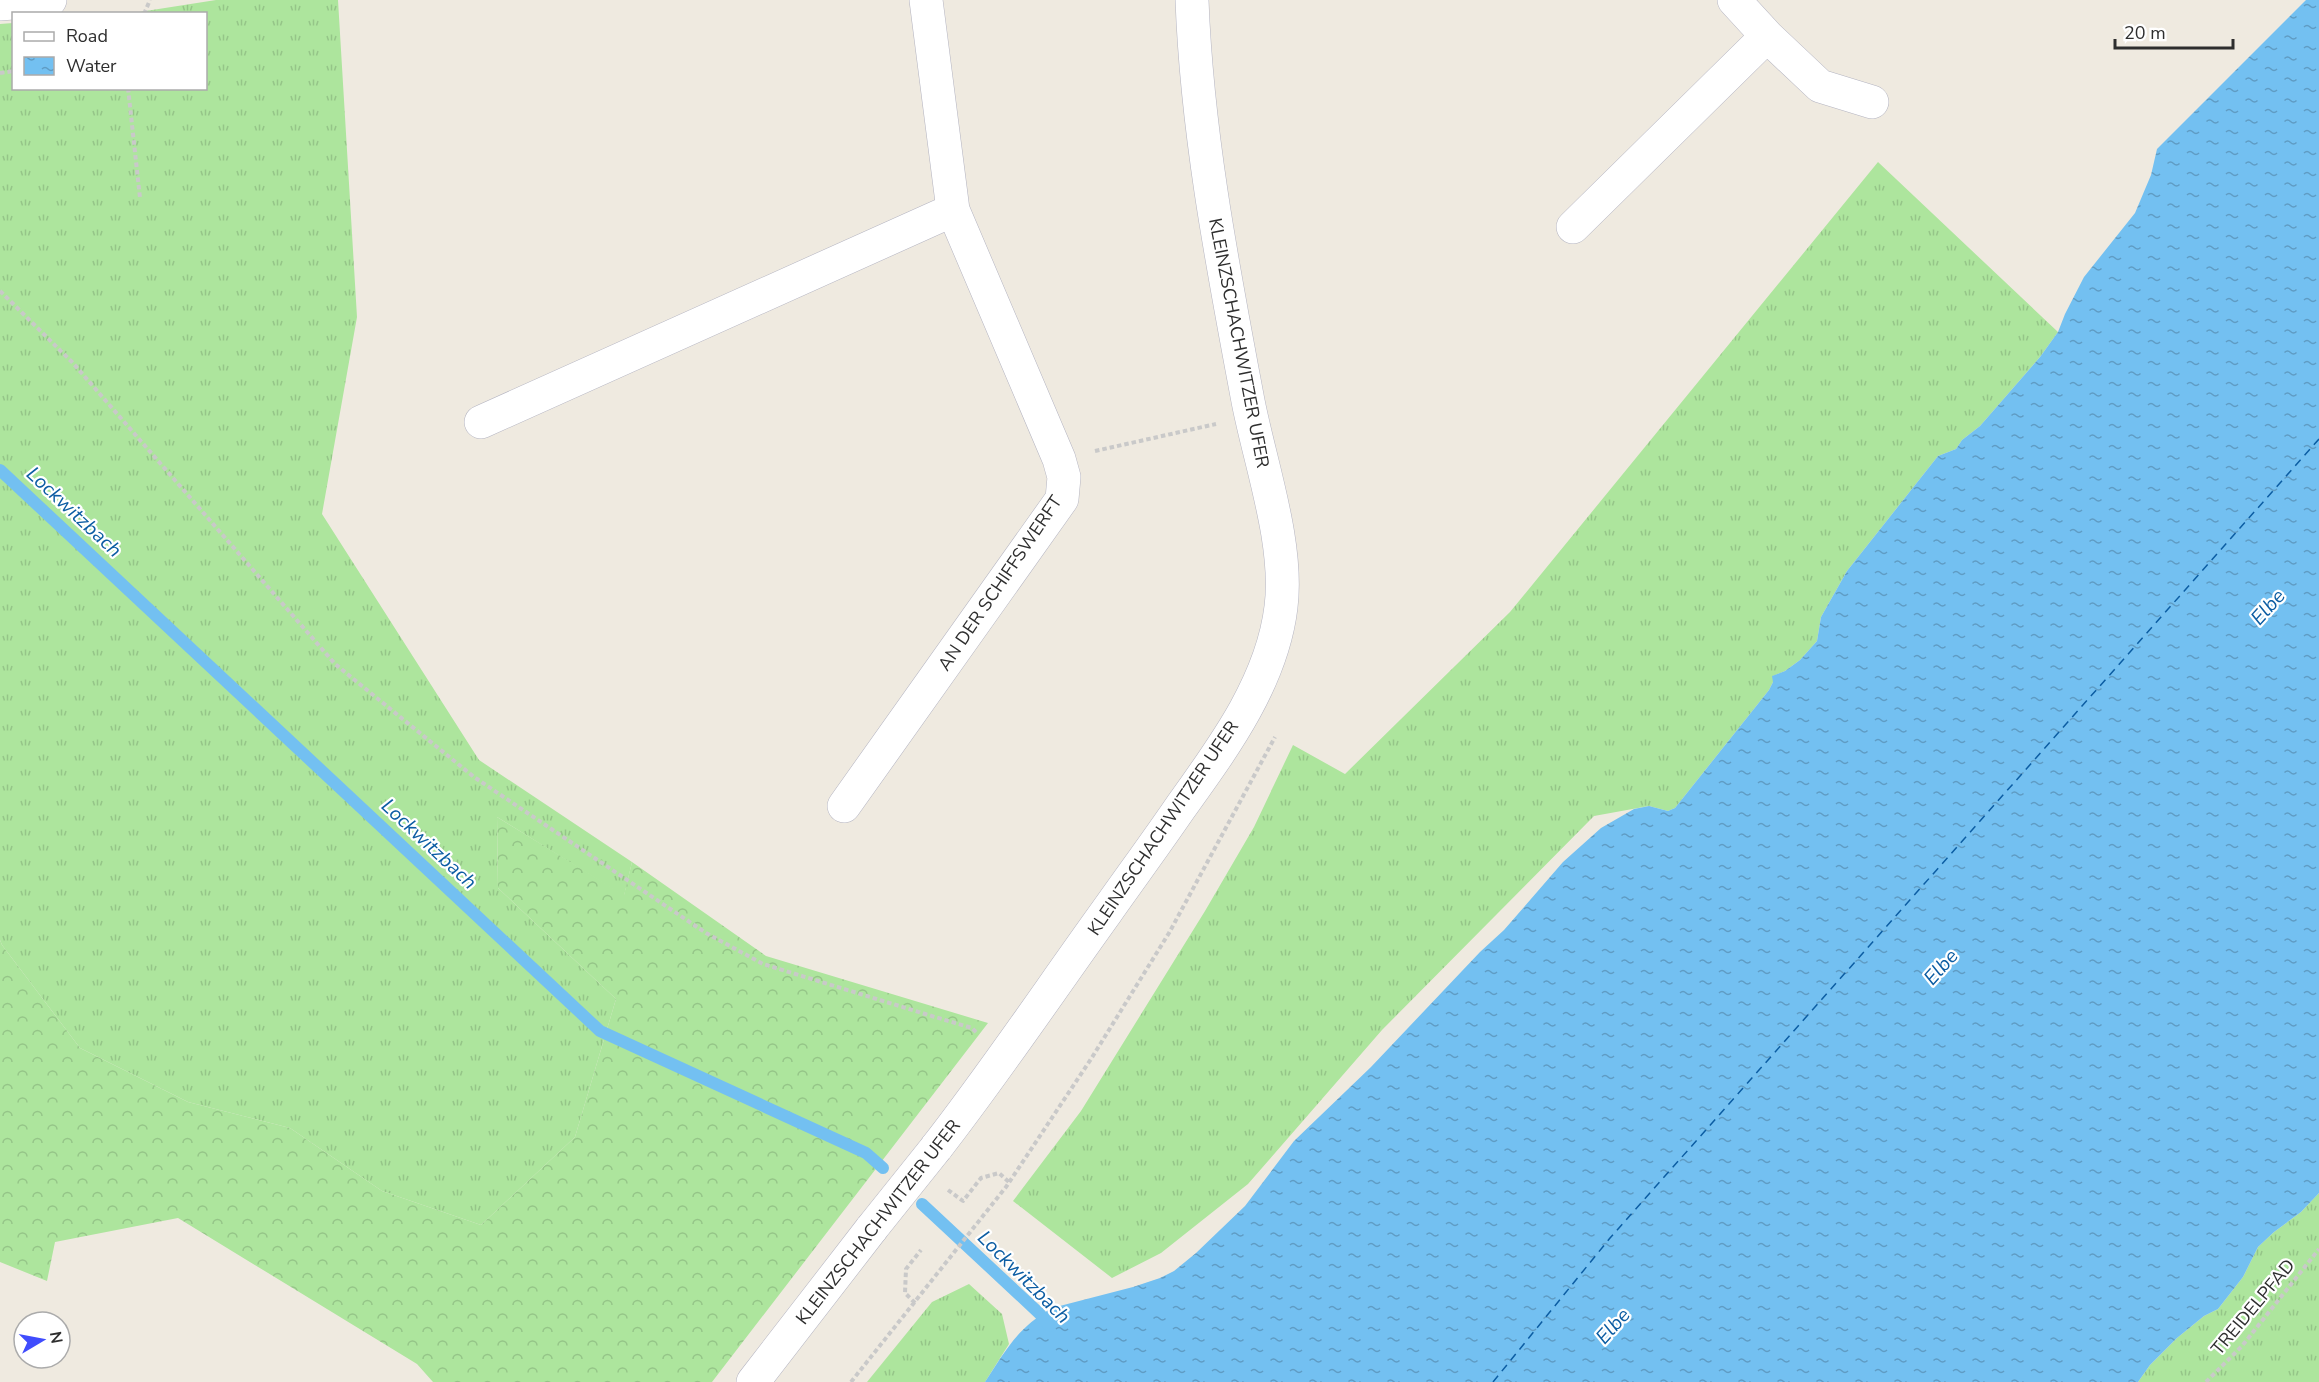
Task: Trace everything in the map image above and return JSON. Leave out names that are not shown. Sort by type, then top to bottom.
[{"type":"street","points":[[0,4],[50,0]]},
{"type":"street","name":"AN DER SCHIFFSWERFT","points":[[844,806],[1062,499],[1064,477],[1059,459],[953,210],[926,0]]},
{"type":"street","name":"KLEINZSCHACHWITZER UFER","points":[[753,1382],[936,1148],[1214,760],[1264,673],[1275,639],[1281,605],[1282,571],[1279,541],[1252,418],[1217,234],[1194,57],[1192,0]]},
{"type":"street","points":[[1734,0],[1767,36],[1820,86],[1872,102]]},
{"type":"street","points":[[1573,227],[1767,36]]},
{"type":"street","points":[[481,422],[953,210]]},
{"type":"path","points":[[128,90],[140,198]]},
{"type":"path","points":[[0,291],[72,362],[335,664],[474,777],[706,933],[763,964],[972,1028],[1004,1056]]},
{"type":"path","points":[[1059,459],[1252,418]]},
{"type":"path","points":[[851,1382],[1010,1182],[1091,1059],[1169,933],[1272,746],[1279,727]]},
{"type":"path","points":[[963,1201],[981,1178],[999,1173],[1010,1182]]},
{"type":"path","name":"TREIDELPFAD","points":[[2206,1382],[2242,1346],[2319,1249]]},
{"type":"path","points":[[915,1302],[905,1293],[906,1269],[921,1250]]},
{"type":"green space","points":[[216,0],[338,0],[357,317],[322,514],[479,760],[632,862],[624,896],[497,817],[498,888],[616,999],[575,1137],[481,1225],[382,1191],[290,1128],[188,1102],[80,1048],[0,940],[0,24],[12,23],[12,90],[207,90],[207,12],[139,12]]},
{"type":"green space","points":[[1878,162],[2058,332],[2040,357],[1980,426],[1962,440],[1956,449],[1938,456],[1847,571],[1821,617],[1817,641],[1800,660],[1785,671],[1773,676],[1769,690],[1675,808],[1668,811],[1649,806],[1594,816],[1382,1030],[1248,1184],[1161,1253],[1112,1278],[1013,1201],[1081,1111],[1205,911],[1254,827],[1293,745],[1345,774],[1510,612]]},
{"type":"green space","points":[[497,817],[624,895],[632,862],[766,956],[988,1023],[712,1382],[433,1382],[417,1364],[178,1218],[55,1242],[47,1281],[0,1262],[0,940],[80,1048],[188,1102],[290,1128],[382,1191],[481,1225],[575,1137],[616,999],[498,888]]},
{"type":"green space","points":[[2319,1193],[2319,1382],[2138,1382],[2150,1365],[2177,1338],[2204,1316],[2218,1309],[2243,1277],[2258,1247],[2301,1212]]},
{"type":"green space","points":[[969,1284],[1002,1314],[1009,1344],[985,1382],[867,1382],[932,1302]]},
{"type":"water","name":"Elbe","points":[[2306,0],[2319,0],[2319,1193],[2301,1212],[2258,1247],[2243,1277],[2218,1309],[2204,1316],[2177,1338],[2150,1365],[2138,1382],[985,1382],[1021,1332],[1052,1308],[1160,1278],[1174,1271],[1196,1253],[1245,1206],[1294,1141],[1371,1067],[1480,952],[1504,930],[1563,862],[1601,828],[1634,809],[1649,806],[1668,811],[1675,808],[1769,690],[1773,682],[1772,676],[1785,671],[1800,660],[1817,641],[1821,617],[1847,571],[1938,456],[1956,449],[1962,440],[1980,426],[2040,357],[2058,332],[2084,277],[2135,213],[2151,175],[2157,149]]},
{"type":"waterway","name":"Lockwitzbach","points":[[0,470],[600,1031],[866,1153],[883,1168]]},
{"type":"waterway","name":"Lockwitzbach","points":[[922,1204],[1040,1314],[1049,1326]]},
{"type":"ferry route","points":[[1493,1382],[1610,1238],[2319,439]]}]
